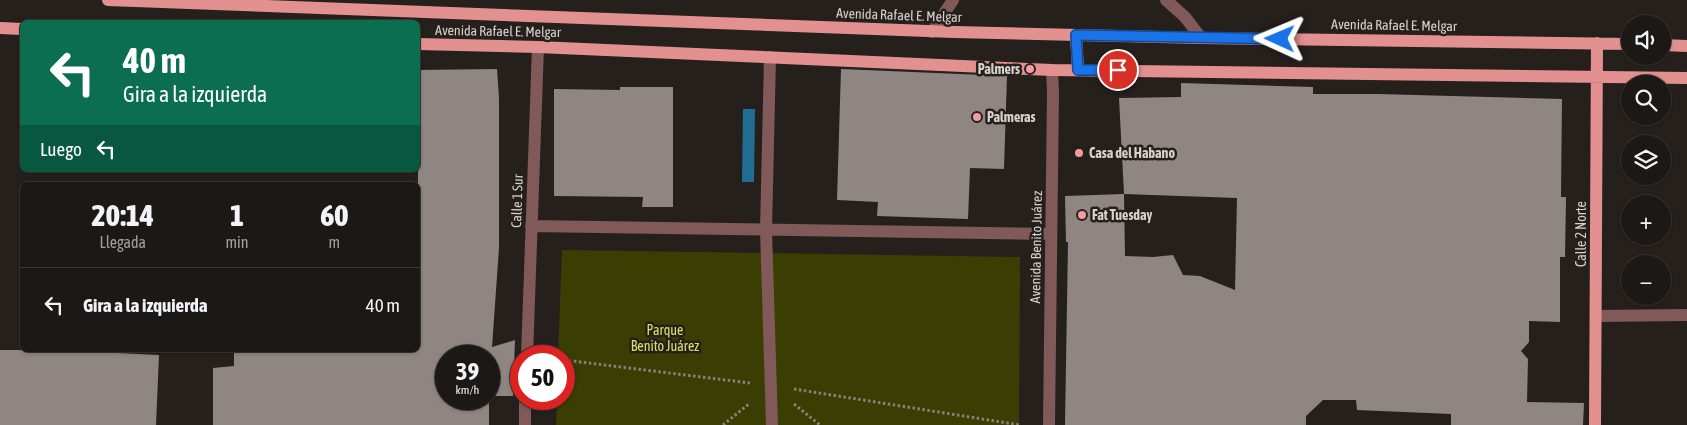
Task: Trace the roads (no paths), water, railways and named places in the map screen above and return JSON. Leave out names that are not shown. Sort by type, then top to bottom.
[{"type":"main road","name":"Avenida Rafael E. Melgar","points":[[108,0],[932,32],[1621,44]]},
{"type":"main road","points":[[0,28],[20,29]]},
{"type":"main road","points":[[1076,35],[1078,70]]},
{"type":"main road","name":"Calle 2 Norte","points":[[1595,425],[1597,43]]},
{"type":"main road","name":"Avenida Rafael E. Melgar","points":[[420,44],[538,47],[1052,70],[1687,78]]},
{"type":"main road","points":[[1671,45],[1687,46]]},
{"type":"street","points":[[932,32],[953,0]]},
{"type":"street","points":[[1166,0],[1185,17],[1201,38]]},
{"type":"street","name":"Calle 1 Sur","points":[[527,345],[538,47]]},
{"type":"street","points":[[770,57],[766,230],[772,425]]},
{"type":"street","name":"Avenida Benito Juárez","points":[[1049,425],[1052,70]]},
{"type":"street","points":[[531,226],[1051,234]]},
{"type":"street","points":[[1596,316],[1687,315]]},
{"type":"street","points":[[524,425],[525,410]]},
{"type":"water","points":[[743,109],[755,109],[754,182],[742,182]]},
{"type":"place","name":"Palmers","points":[[1030,69]]},
{"type":"place","name":"Palmeras","points":[[977,117]]},
{"type":"place","name":"Casa del Habano","points":[[1079,153]]},
{"type":"place","name":"Fat Tuesday","points":[[1082,215]]},
{"type":"park label","name":"Parque Benito Juárez","points":[[665,338]]}]
